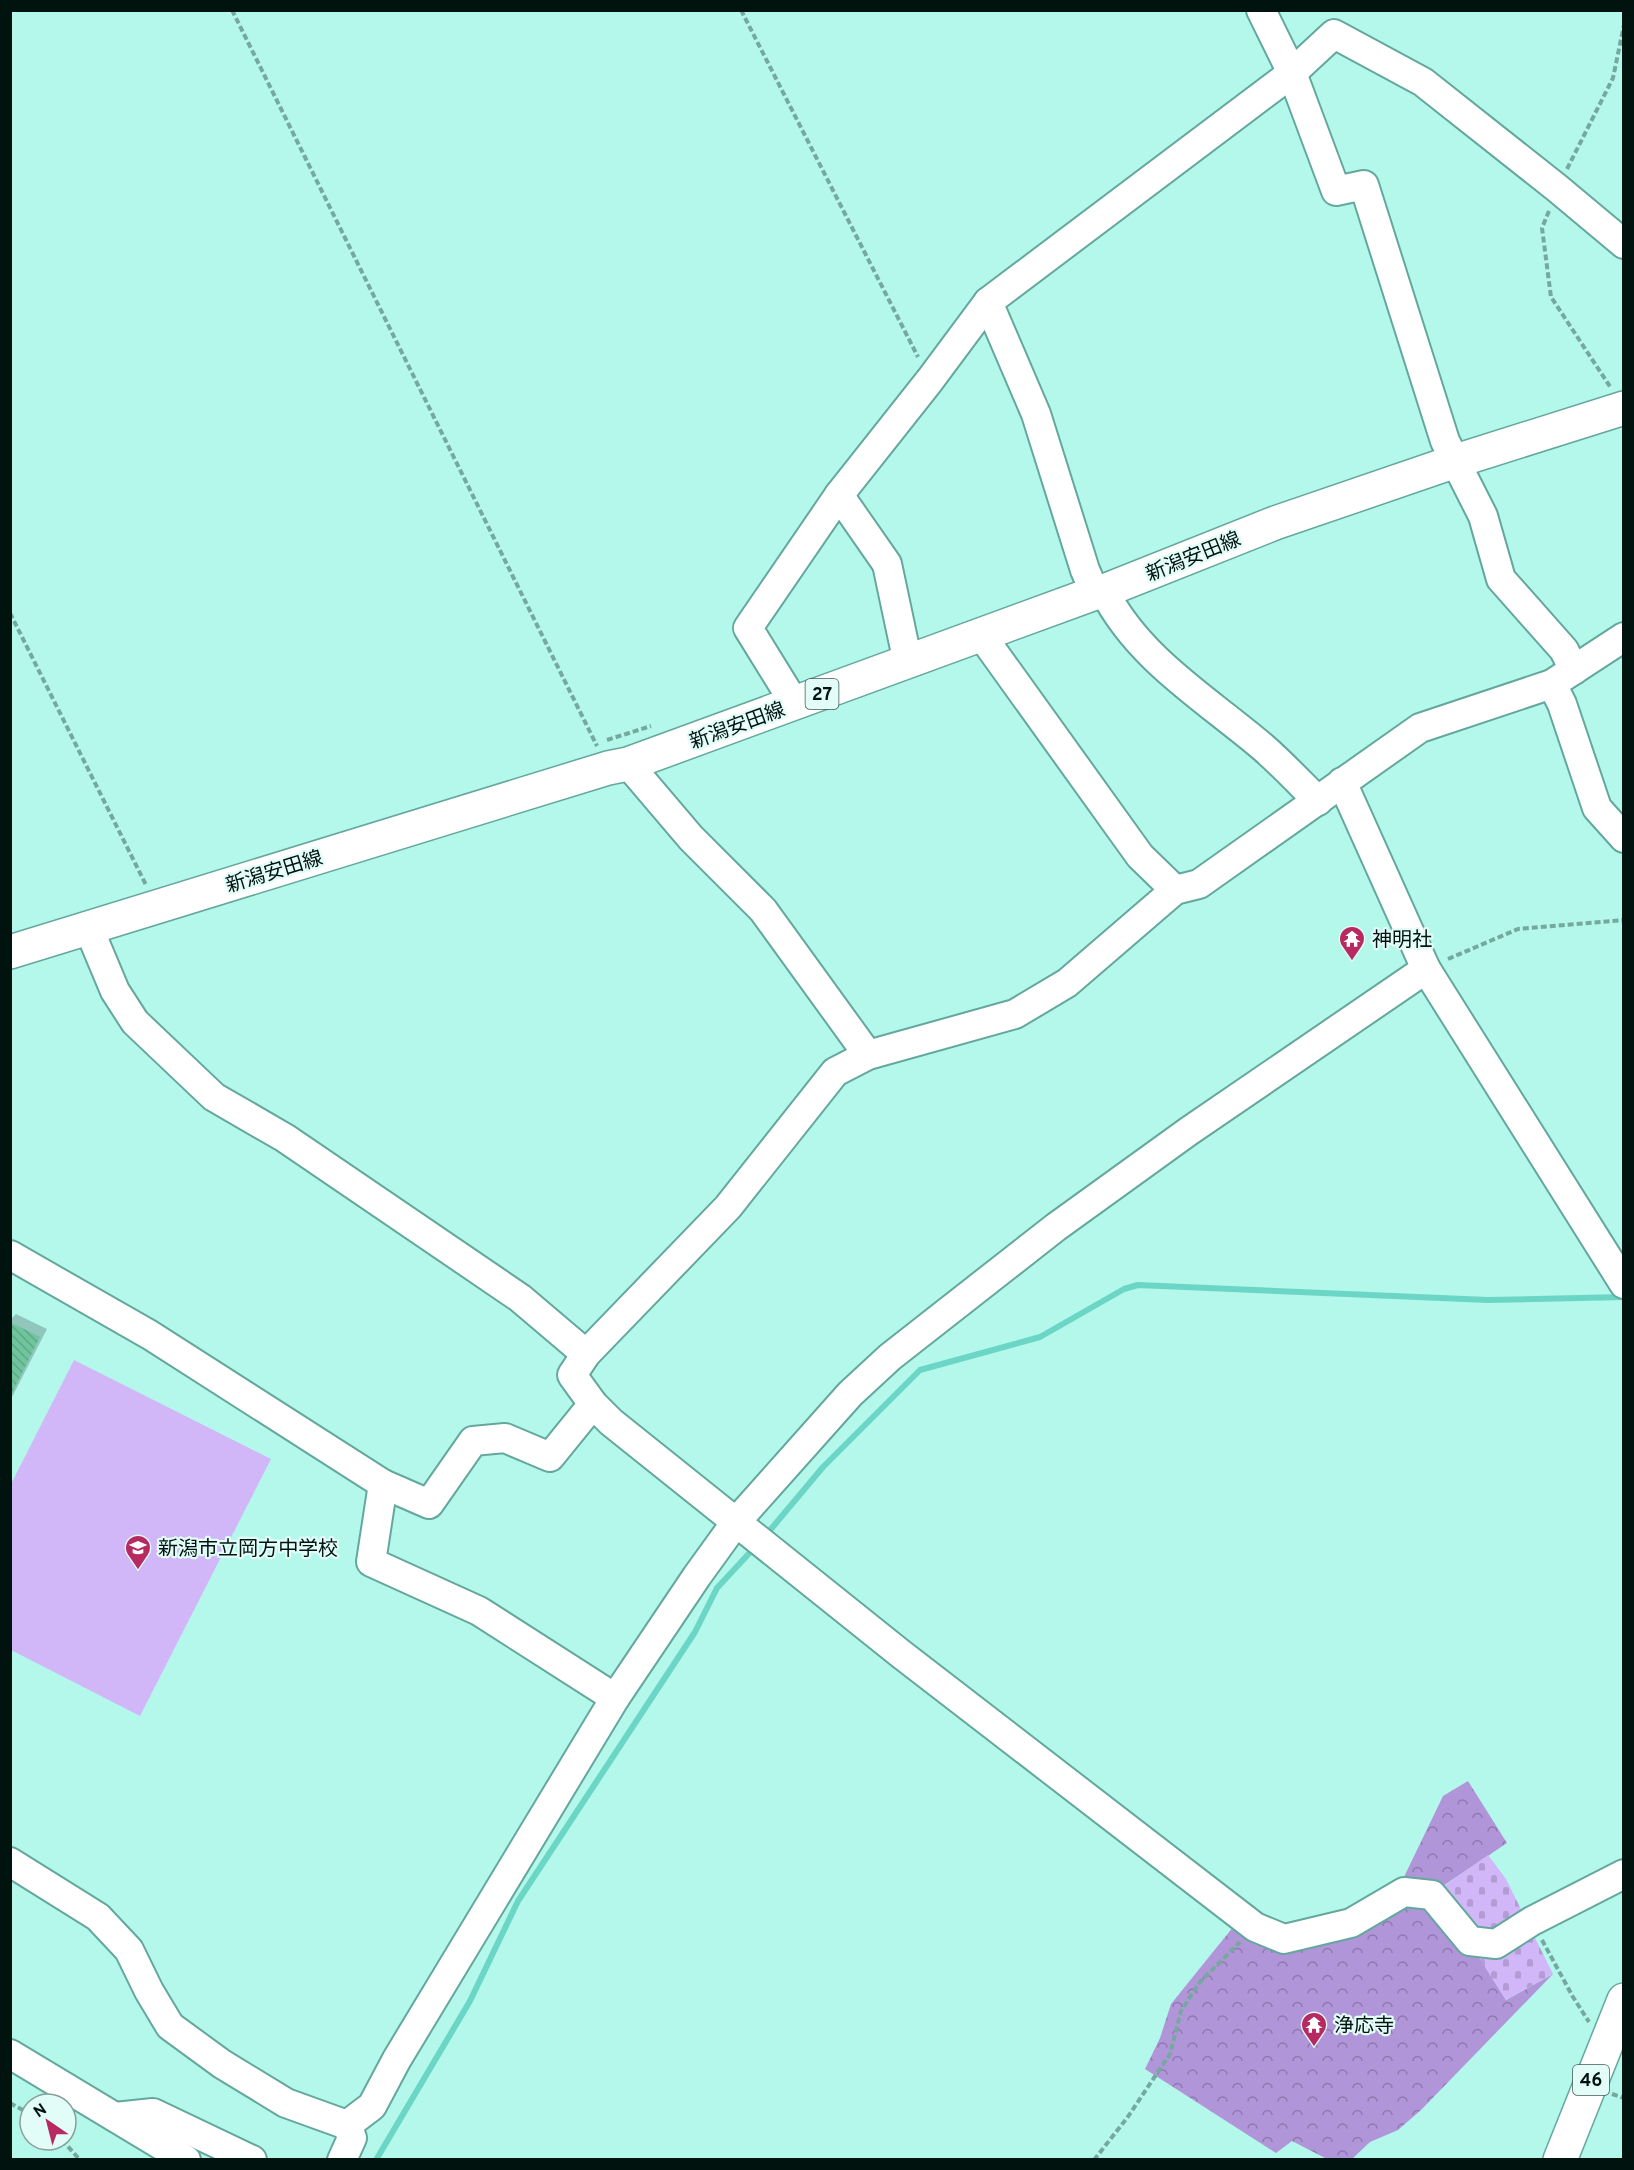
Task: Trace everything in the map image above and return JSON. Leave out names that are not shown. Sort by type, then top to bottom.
[{"type":"main road","name":"新潟安田線","points":[[17,956],[89,928],[146,892],[604,756],[795,704],[1100,592],[1275,523],[1456,461],[1614,395]]},
{"type":"main road","name":"46","points":[[1560,2160],[1623,2000]]},
{"type":"street","points":[[1262,10],[1292,73],[1336,191],[1364,185],[1445,441],[1483,516],[1501,579],[1564,650],[1562,704],[1597,808],[1623,838]]},
{"type":"street","points":[[795,704],[748,628],[839,495],[930,381],[988,302],[1292,73],[1334,34],[1423,82],[1557,188],[1623,244]]},
{"type":"street","points":[[988,302],[1036,414],[1085,570],[1126,628],[1155,660],[1266,750],[1318,801]]},
{"type":"street","points":[[839,495],[887,564],[908,663]]},
{"type":"street","points":[[982,636],[1140,856],[1175,890]]},
{"type":"street","points":[[1623,637],[1563,677],[1420,728],[1199,884],[1175,890],[1067,983],[1015,1014],[868,1055],[836,1072],[728,1207],[586,1354],[572,1375],[593,1404],[611,1422],[901,1654],[1255,1927],[1284,1939],[1351,1923],[1404,1892],[1432,1896],[1470,1941],[1496,1944],[1532,1921],[1617,1875],[1623,1874]]},
{"type":"street","points":[[604,756],[763,910],[868,1055]]},
{"type":"street","points":[[1342,782],[1426,969],[1623,1284]]},
{"type":"street","points":[[89,928],[115,991],[135,1022],[214,1097],[285,1138],[520,1298],[586,1354]]},
{"type":"street","points":[[347,2126],[372,2106],[397,2059],[615,1698],[697,1576],[736,1522],[850,1394],[890,1357],[1056,1227],[1189,1131],[1426,969]]},
{"type":"street","points":[[10,1255],[150,1335],[383,1484],[429,1504],[473,1441],[506,1438],[550,1457],[593,1404]]},
{"type":"street","points":[[383,1484],[370,1562],[479,1611],[615,1698]]},
{"type":"street","points":[[10,1862],[98,1917],[129,1950],[149,1991],[170,2026],[222,2064],[286,2103],[347,2126],[352,2138],[342,2160]]},
{"type":"street","points":[[10,2054],[186,2160]]},
{"type":"street","points":[[116,2117],[153,2114],[252,2160]]},
{"type":"path","points":[[232,10],[604,756],[662,722]]},
{"type":"path","points":[[741,10],[930,381]]},
{"type":"path","points":[[10,613],[146,892]]},
{"type":"path","points":[[1426,969],[1518,929],[1623,920]]},
{"type":"path","points":[[1532,1921],[1573,1997],[1590,2024],[1606,2039]]},
{"type":"path","points":[[1094,2160],[1170,2054],[1181,2011],[1200,1982],[1255,1927]]},
{"type":"green space","points":[[74,1360],[271,1459],[140,1716],[11,1650],[11,1484]]},
{"type":"green space","points":[[1468,1781],[1507,1843],[1437,1890],[1506,2000],[1553,1974],[1421,2110],[1398,2130],[1370,2142],[1352,2159],[1327,2159],[1292,2141],[1276,2153],[1145,2069],[1160,2038],[1171,2004],[1246,1911],[1312,1936],[1403,1879],[1443,1796]]},
{"type":"green space","points":[[1488,1855],[1506,1879],[1553,1974],[1506,2000],[1437,1891]]},
{"type":"building","points":[[10,1322],[40,1337],[10,1397]]},
{"type":"waterway","points":[[766,1535],[823,1467],[920,1370],[1040,1337],[1124,1289],[1138,1285],[1488,1300],[1624,1297]]},
{"type":"waterway","points":[[376,2160],[470,2001],[518,1901],[695,1632],[717,1588],[755,1547]]},
{"type":"place","name":"神明社","points":[[1352,962]]},
{"type":"place","name":"新潟市立岡方中学校","points":[[138,1571]]},
{"type":"place","name":"浄応寺","points":[[1314,2048]]}]
